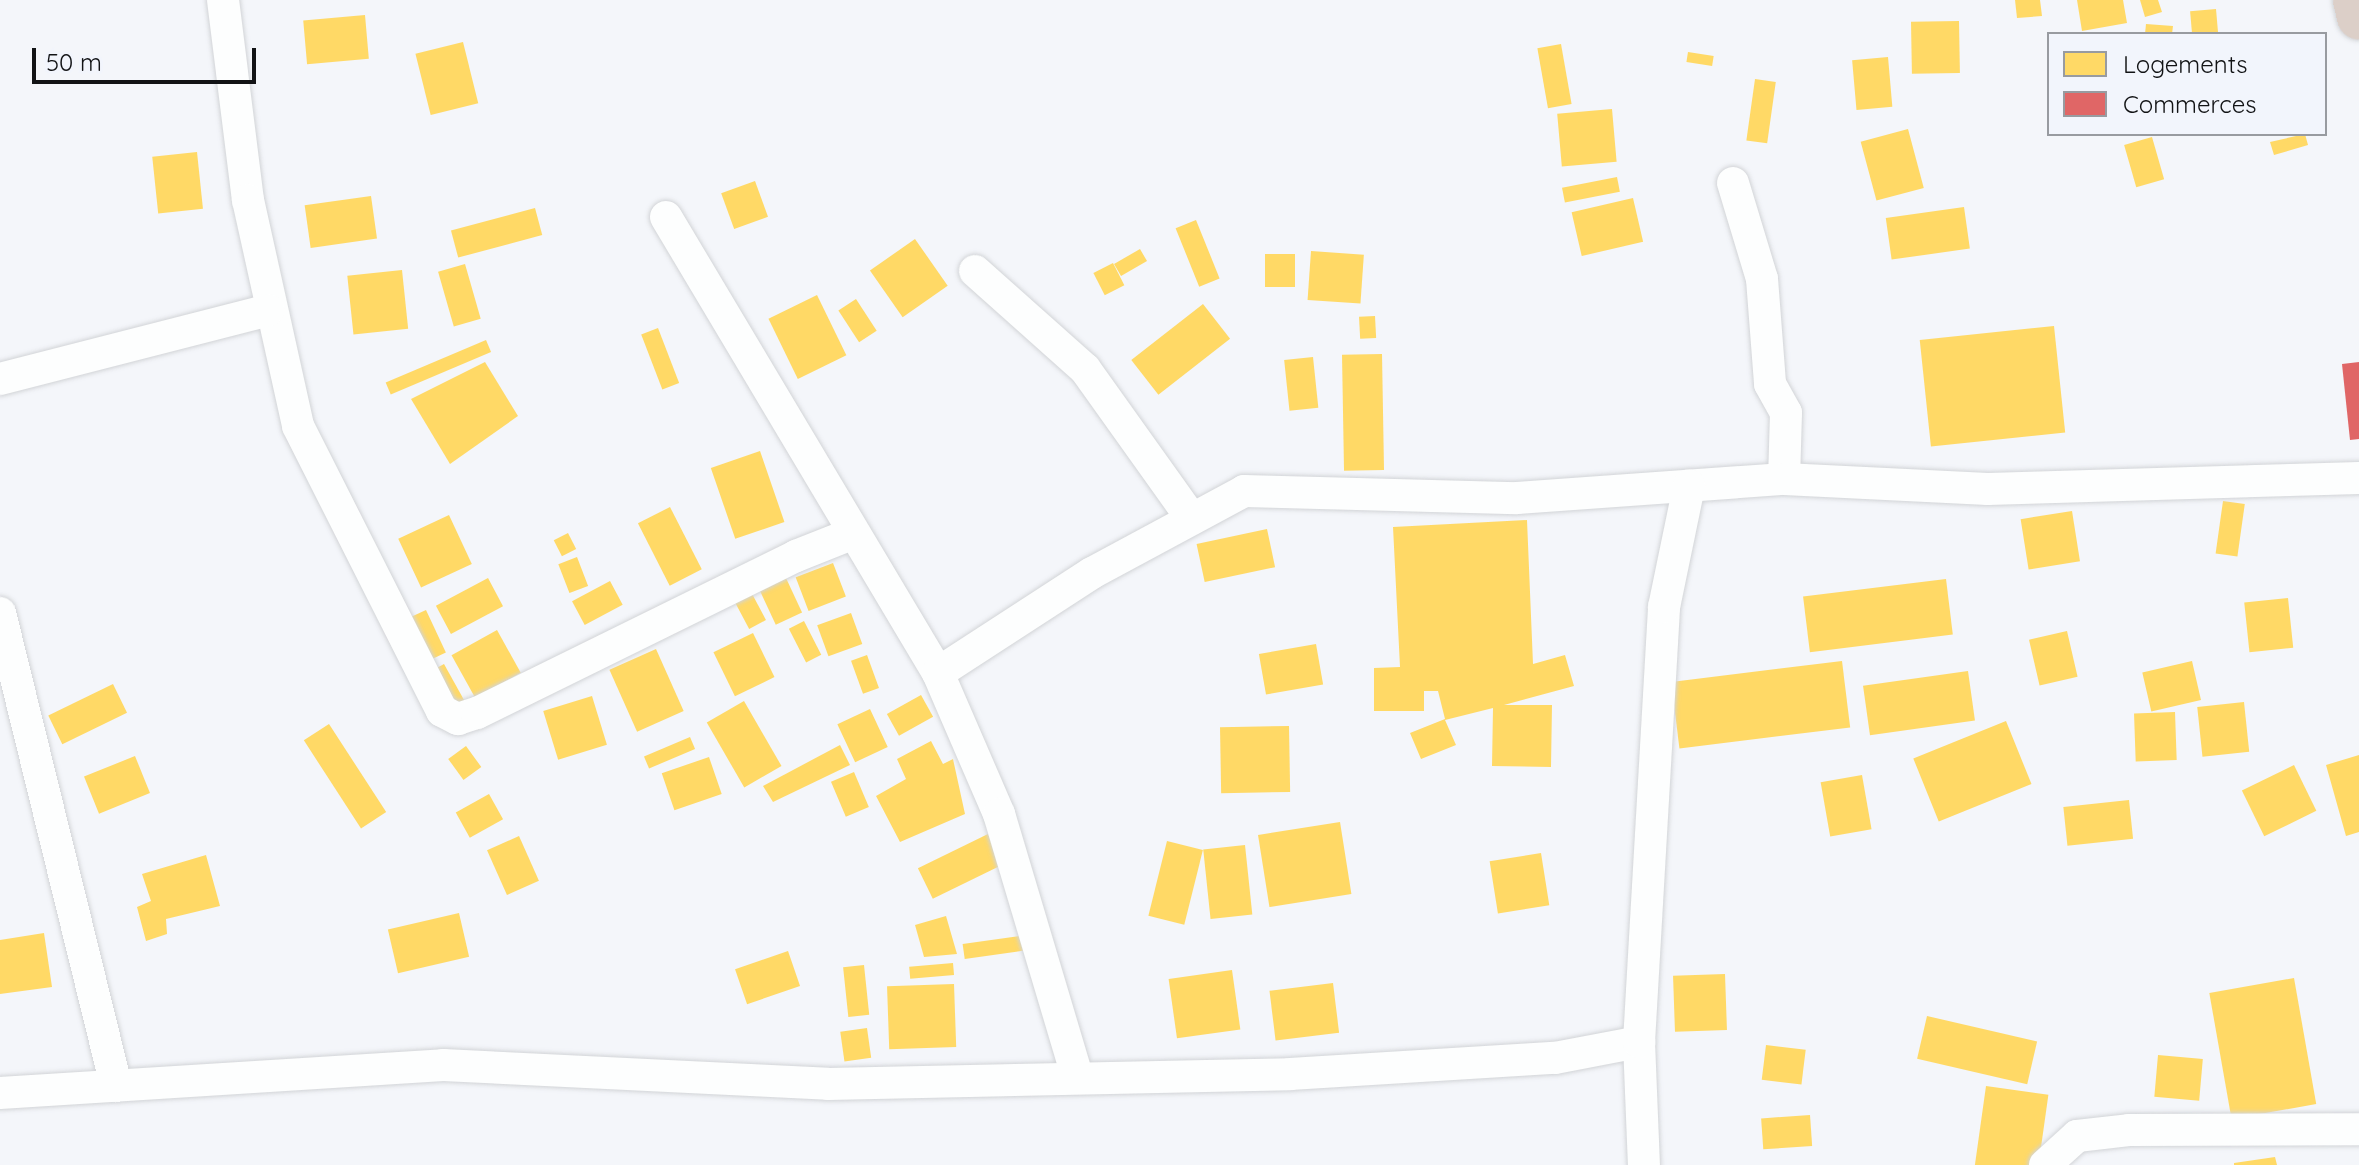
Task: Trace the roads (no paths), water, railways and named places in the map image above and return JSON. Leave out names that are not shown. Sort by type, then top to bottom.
[{"type":"highway","points":[[2355,0],[2359,18]]},
{"type":"street","points":[[223,0],[248,200],[268,310],[298,426],[442,711],[458,719],[854,533]]},
{"type":"street","points":[[1733,183],[1762,279],[1770,384],[1786,413],[1784,479]]},
{"type":"street","points":[[666,217],[938,673],[999,814],[1077,1076]]},
{"type":"street","points":[[975,271],[1085,369],[1192,519]]},
{"type":"street","points":[[0,379],[268,310]]},
{"type":"street","points":[[938,673],[1092,573],[1244,491],[1517,498],[1784,479],[1988,489],[2359,478]]},
{"type":"street","points":[[1644,1165],[1646,1108],[1639,1042],[1664,607],[1689,486]]},
{"type":"street","points":[[0,613],[116,1086]]},
{"type":"street","points":[[0,1093],[443,1065],[828,1084],[1306,1073],[1555,1058],[1639,1042]]},
{"type":"street","points":[[2045,1165],[2077,1136],[2129,1130],[2359,1129]]}]
